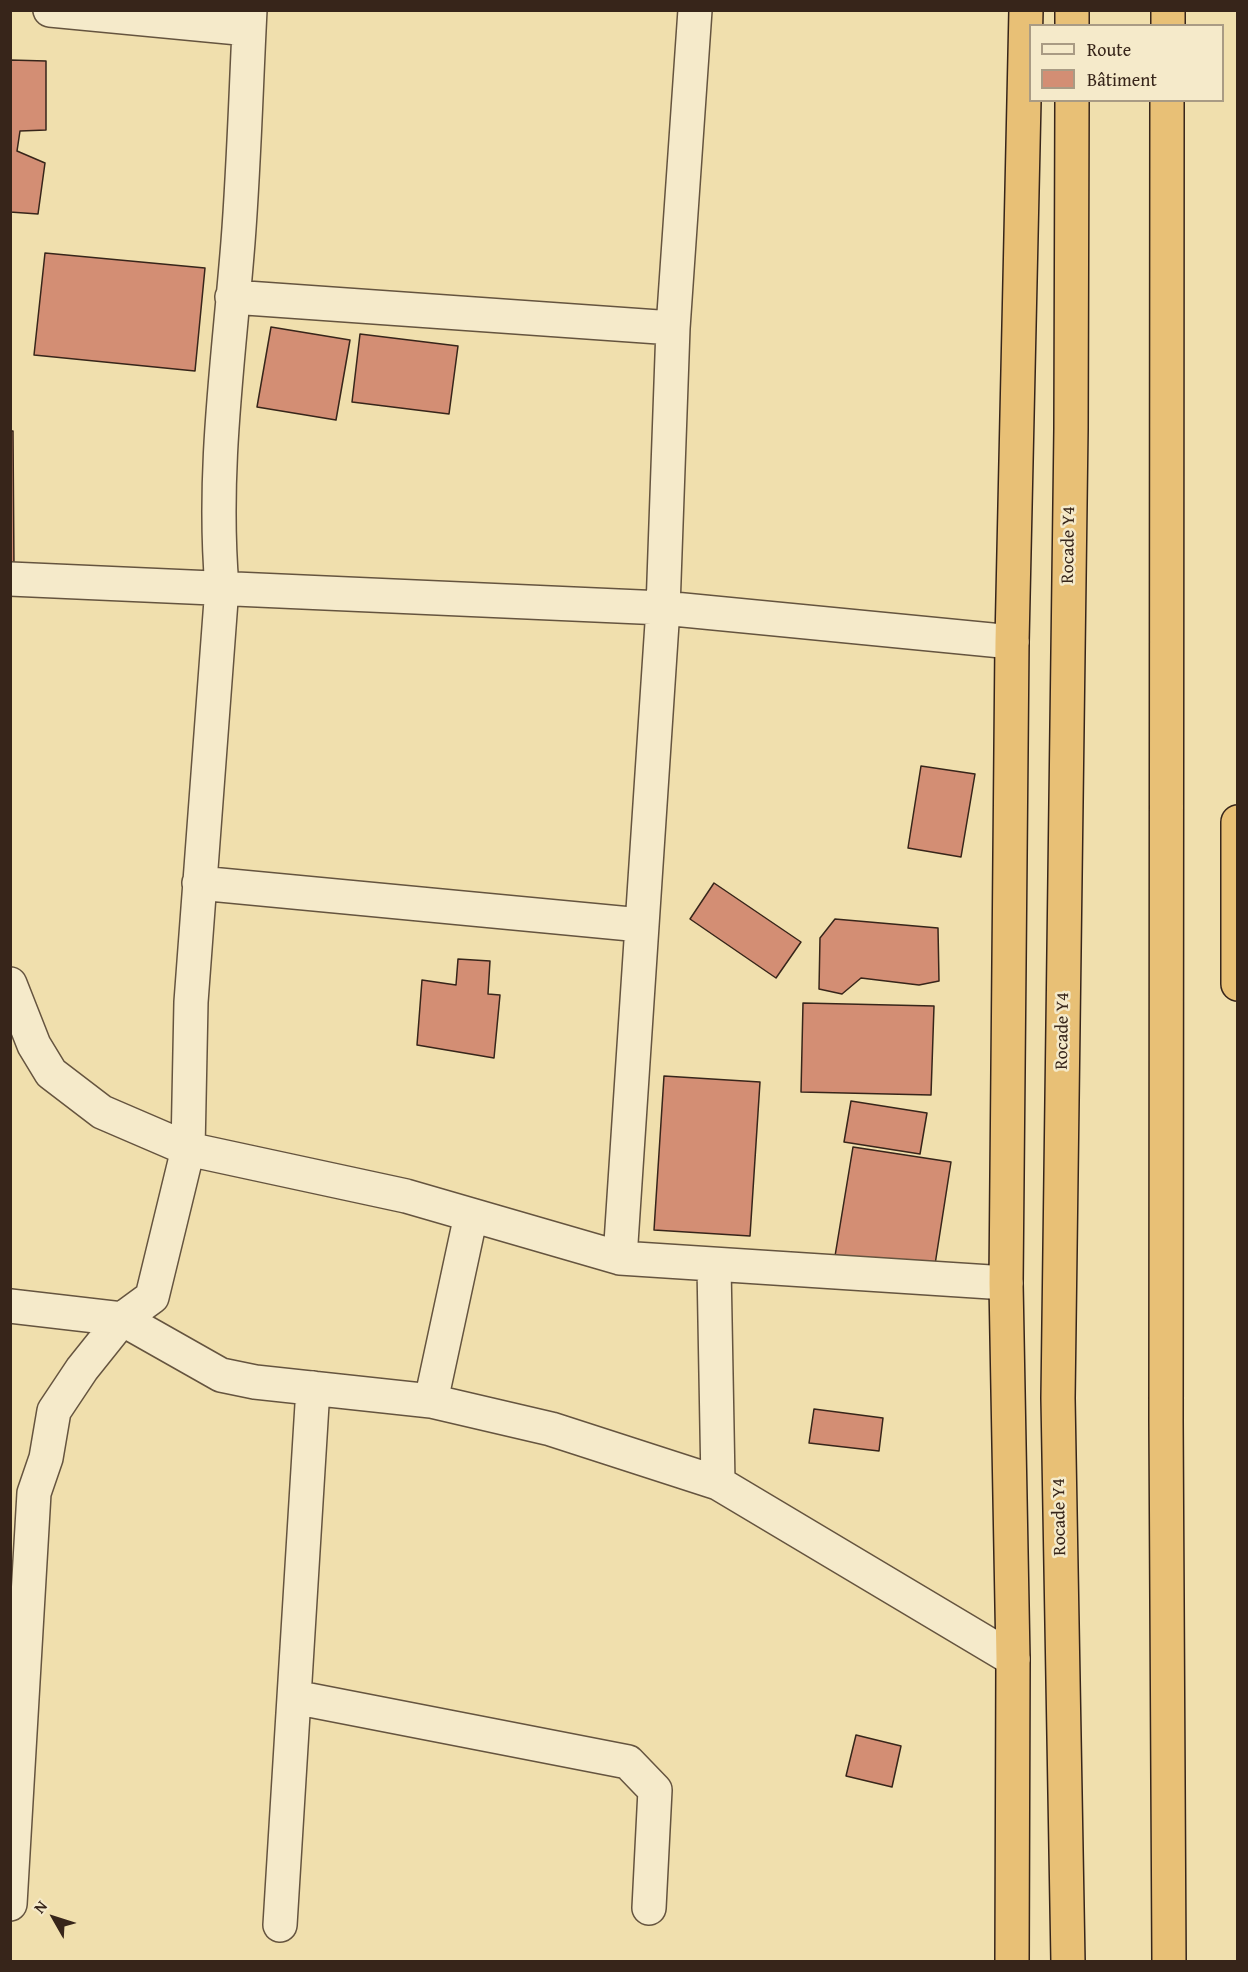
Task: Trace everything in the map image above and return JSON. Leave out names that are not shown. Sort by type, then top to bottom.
[{"type":"highway","points":[[1012,1962],[1013,1659],[1006,1283],[1012,642],[1026,10]]},
{"type":"highway","name":"Rocade Y4","points":[[1068,1962],[1058,1398],[1071,429],[1072,102]]},
{"type":"highway","points":[[1167,102],[1166,1419],[1169,1962]]},
{"type":"highway","points":[[1238,822],[1238,984]]},
{"type":"street","points":[[10,1904],[34,1492],[46,1458],[54,1411],[82,1369],[122,1319],[152,1297],[188,1149],[191,1002],[222,587],[218,535],[218,469],[238,243],[250,20],[50,10]]},
{"type":"street","points":[[620,1258],[663,608],[673,328],[695,10]]},
{"type":"street","points":[[232,297],[673,328]]},
{"type":"street","points":[[10,579],[663,608],[1012,642]]},
{"type":"street","points":[[199,883],[641,925]]},
{"type":"street","points":[[10,984],[34,1045],[51,1073],[102,1112],[188,1149],[406,1196],[620,1258],[714,1266],[1006,1283]]},
{"type":"street","points":[[431,1401],[471,1215]]},
{"type":"street","points":[[714,1266],[718,1483]]},
{"type":"street","points":[[10,1306],[122,1319],[221,1375],[255,1382],[431,1401],[551,1428],[718,1483],[1013,1659]]},
{"type":"street","points":[[280,1925],[313,1388]]},
{"type":"street","points":[[294,1697],[628,1762],[655,1790],[649,1908]]},
{"type":"building","points":[[10,60],[46,61],[46,130],[20,131],[17,151],[45,163],[38,214],[10,212]]},
{"type":"building","points":[[45,253],[205,268],[195,371],[34,355]]},
{"type":"building","points":[[271,327],[350,340],[336,420],[257,407]]},
{"type":"building","points":[[360,334],[458,346],[449,414],[352,402]]},
{"type":"building","points":[[10,431],[13,431],[14,570],[10,570]]},
{"type":"building","points":[[921,766],[975,774],[961,857],[908,848]]},
{"type":"building","points":[[714,883],[801,942],[776,978],[690,919]]},
{"type":"building","points":[[835,919],[938,928],[939,981],[919,985],[861,978],[842,994],[819,989],[820,938]]},
{"type":"building","points":[[458,959],[490,961],[488,994],[500,995],[494,1058],[417,1045],[422,980],[456,985]]},
{"type":"building","points":[[803,1003],[934,1006],[931,1095],[801,1092]]},
{"type":"building","points":[[664,1076],[760,1082],[750,1236],[654,1230]]},
{"type":"building","points":[[851,1101],[927,1113],[920,1154],[844,1142]]},
{"type":"building","points":[[853,1147],[951,1162],[934,1271],[835,1256]]},
{"type":"building","points":[[814,1409],[883,1418],[879,1451],[809,1443]]},
{"type":"building","points":[[856,1735],[901,1746],[892,1787],[846,1776]]}]
